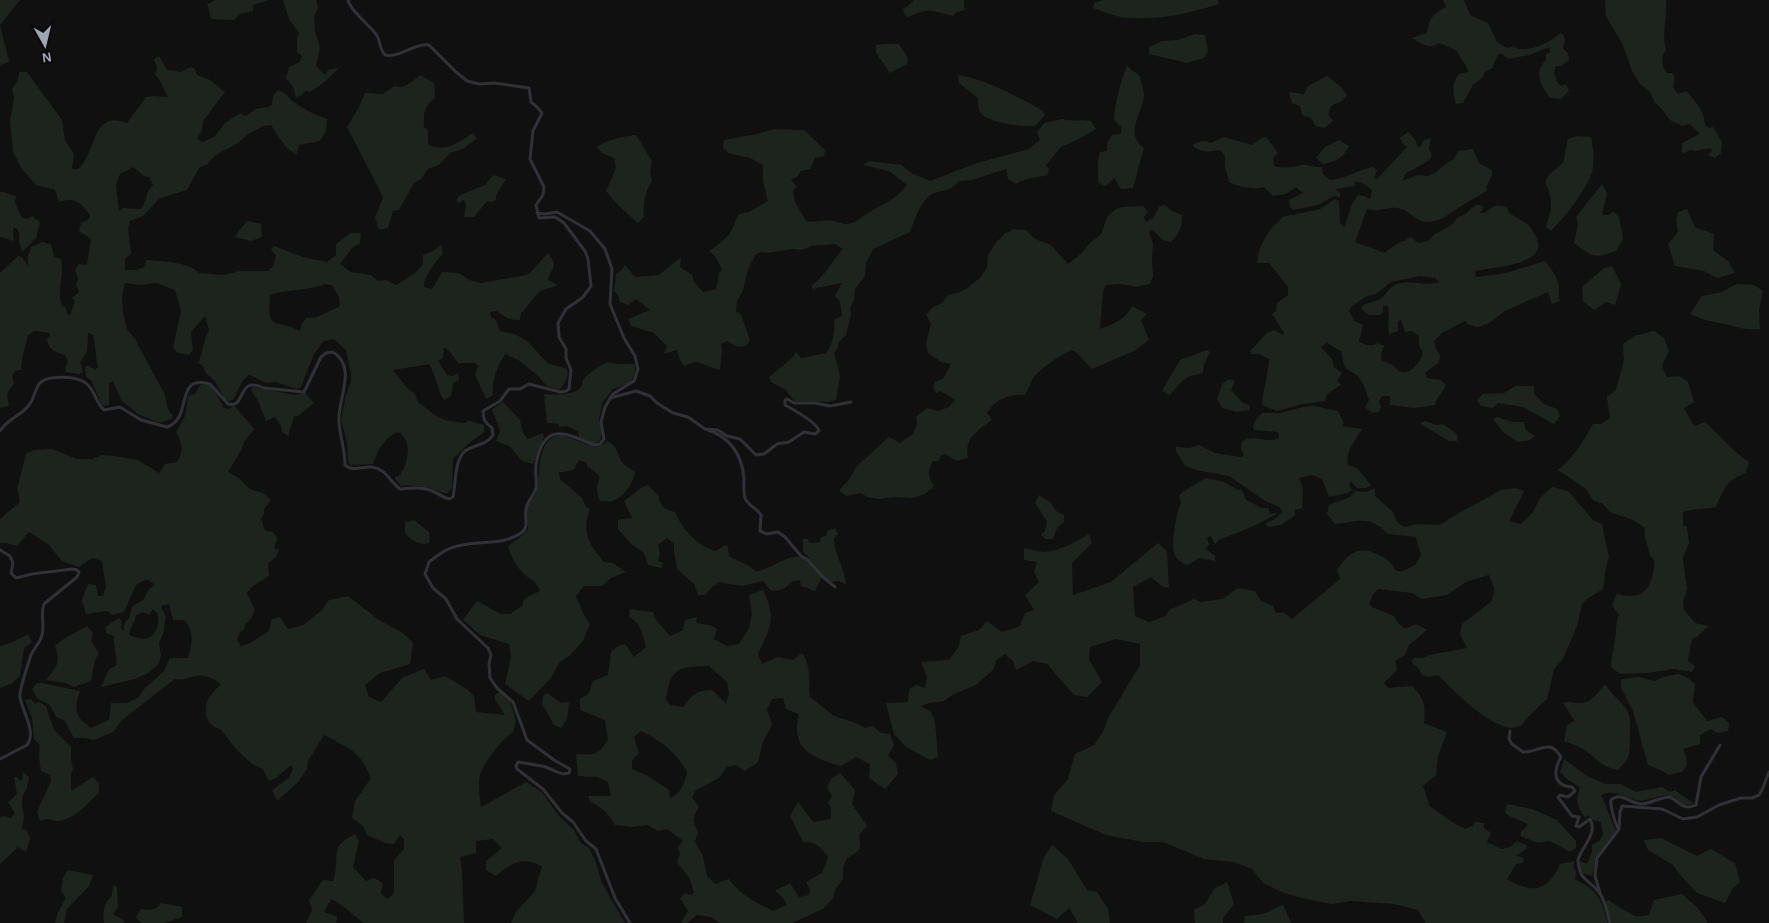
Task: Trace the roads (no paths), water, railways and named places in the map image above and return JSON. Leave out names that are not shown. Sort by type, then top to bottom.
[{"type":"street","points":[[0,431],[8,422],[25,410],[31,403],[39,385],[44,380],[50,378],[81,381],[90,388],[104,410],[120,407],[141,420],[167,427],[180,418],[186,391],[196,383],[210,384],[231,405],[239,400],[244,388],[247,386],[258,385],[264,388],[304,392],[321,357],[326,353],[333,352],[342,361],[346,376],[338,421],[344,446],[345,465],[350,468],[372,467],[379,469],[386,473],[400,489],[409,488],[433,491],[449,500],[453,497],[459,458],[466,450],[487,442],[493,435],[492,428],[486,424],[483,417],[483,411],[500,401],[509,389],[520,389],[529,384],[560,392],[566,391],[570,387],[571,370],[566,358],[566,349],[559,337],[558,323],[566,309],[582,298],[591,286],[588,259],[585,251],[564,223],[554,218],[539,218],[537,213],[536,205],[543,194],[544,187],[529,154],[532,131],[542,113],[531,102],[529,88],[494,83],[479,84],[467,81],[429,45],[422,45],[393,56],[385,55],[381,51],[378,38],[362,17],[351,8],[348,0]]},
{"type":"street","points":[[537,213],[557,212],[581,224],[590,231],[604,249],[612,274],[610,304],[624,338],[635,356],[638,369],[634,381],[630,385],[618,390],[610,398],[602,414],[604,439],[600,444],[594,445],[562,433],[553,434],[545,441],[538,457],[535,491],[526,506],[526,527],[523,532],[513,537],[495,541],[451,547],[429,562],[425,574],[433,588],[446,599],[457,619],[488,648],[491,655],[488,664],[490,678],[497,688],[513,702],[527,740],[570,769],[570,773],[563,774],[542,766],[522,762],[518,762],[516,766],[517,769],[544,789],[562,813],[573,822],[586,841],[596,849],[615,898],[630,923]]},
{"type":"street","points":[[610,398],[636,390],[650,396],[657,403],[674,413],[688,417],[731,443],[737,452],[744,475],[745,499],[761,515],[760,531],[767,534],[778,532],[786,537],[801,556],[808,560],[835,587]]},
{"type":"street","points":[[705,428],[718,430],[727,436],[740,439],[753,454],[761,455],[774,445],[788,442],[804,432],[815,434],[819,431],[818,427],[805,416],[785,405],[785,400],[787,399],[794,403],[815,403],[830,406],[851,402]]},
{"type":"street","points":[[0,550],[10,556],[12,562],[11,573],[16,578],[72,569],[79,572],[77,577],[44,604],[42,608],[42,634],[30,658],[20,690],[20,697],[29,728],[29,742],[27,745],[0,759]]},
{"type":"street","points":[[1510,731],[1509,739],[1512,744],[1523,752],[1546,747],[1553,748],[1560,755],[1556,775],[1560,784],[1572,787],[1575,791],[1568,797],[1562,794],[1558,797],[1572,816],[1579,817],[1576,826],[1579,827],[1588,820],[1592,821],[1592,834],[1578,860],[1582,877],[1600,893]]},
{"type":"street","points":[[1619,829],[1615,823],[1614,812],[1611,806],[1611,800],[1616,797],[1620,796],[1642,804],[1658,798],[1670,797],[1682,807],[1696,805],[1701,777],[1720,745]]},
{"type":"street","points":[[1610,923],[1595,876],[1597,858],[1619,829],[1622,806],[1662,809],[1683,819],[1697,817],[1738,799],[1752,798],[1759,795],[1769,772]]}]
